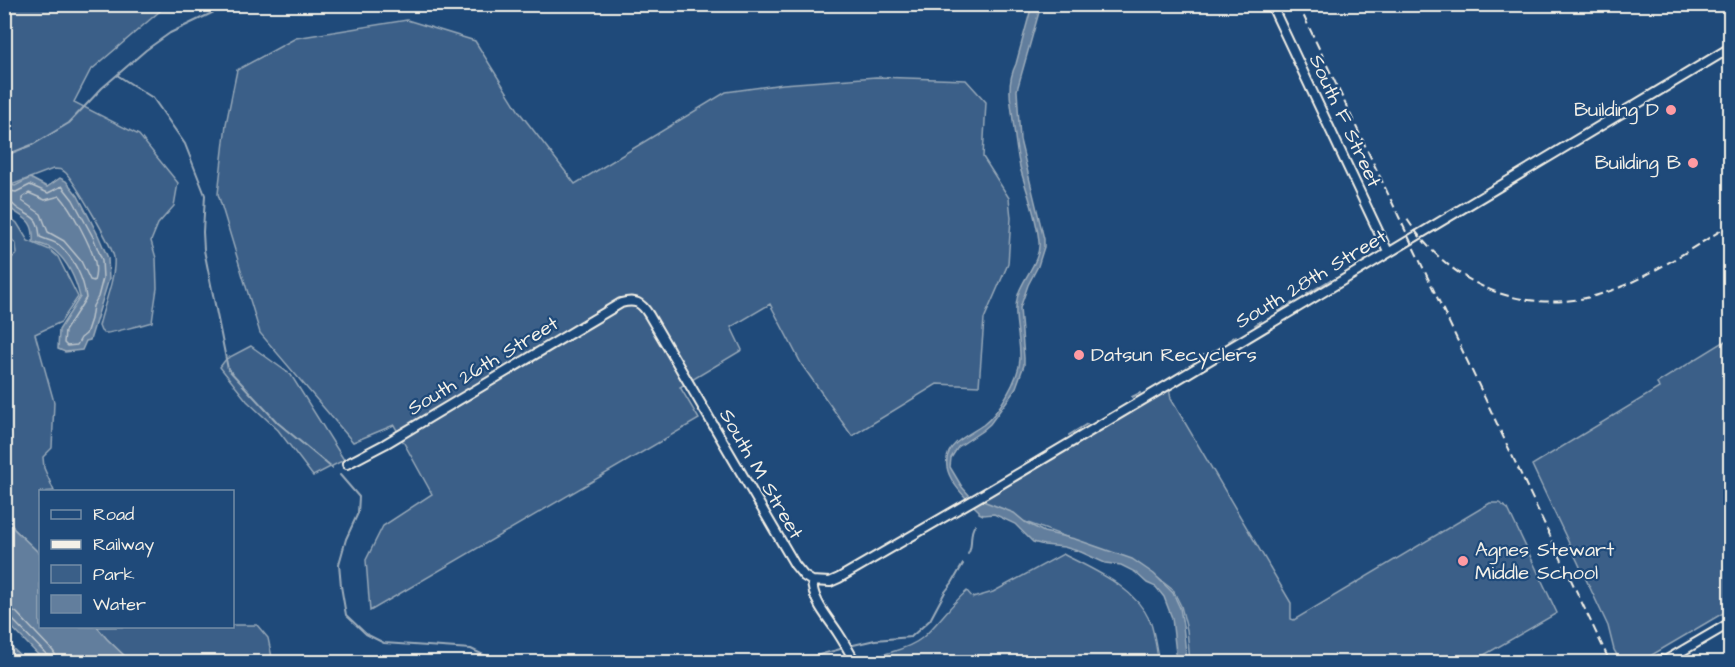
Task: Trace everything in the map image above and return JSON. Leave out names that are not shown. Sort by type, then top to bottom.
[{"type":"street","name":"South F Street","points":[[1271,4],[1388,252]]},
{"type":"street","name":"South 28th Street","points":[[812,581],[830,582],[839,578],[985,494],[1731,48]]},
{"type":"street","name":"South 26th Street","points":[[348,464],[621,303],[629,300],[637,301]]},
{"type":"street","name":"South M Street","points":[[637,301],[649,315],[795,565],[804,576],[812,581],[813,592],[818,603],[840,635],[855,663]]},
{"type":"street","points":[[1663,662],[1731,623]]},
{"type":"green space","points":[[4,5],[167,5],[90,71],[74,102],[139,135],[178,183],[174,206],[158,224],[151,241],[156,258],[157,288],[152,322],[108,333],[101,331],[99,326],[111,283],[114,258],[93,215],[66,173],[53,169],[14,184],[5,184]]},
{"type":"green space","points":[[407,20],[475,41],[520,113],[575,184],[726,92],[783,84],[876,77],[966,80],[986,102],[983,157],[1009,198],[1011,218],[1008,264],[984,319],[979,386],[937,384],[852,436],[802,365],[770,304],[731,327],[742,350],[680,387],[699,419],[370,611],[366,560],[383,526],[432,494],[394,425],[353,442],[260,333],[218,194],[226,124],[237,70],[296,38]]},
{"type":"green space","points":[[11,218],[17,223],[28,241],[50,250],[58,257],[78,297],[61,322],[35,334],[54,402],[52,448],[43,457],[44,468],[54,490],[39,490],[39,553],[14,529],[5,512],[4,261],[6,262],[17,254],[16,244],[8,234],[5,222]]},
{"type":"green space","points":[[1730,338],[1730,609],[1640,662],[1621,662],[1614,650],[1608,626],[1532,465],[1659,388],[1657,383]]},
{"type":"green space","points":[[251,346],[291,375],[344,460],[313,476],[278,430],[247,401],[220,367],[226,359]]},
{"type":"green space","points":[[1169,388],[1171,399],[1291,603],[1291,619],[1294,620],[1490,503],[1499,503],[1508,509],[1557,613],[1472,662],[1190,662],[1187,630],[1181,606],[1173,590],[1159,579],[1132,561],[976,504]]},
{"type":"green space","points":[[1063,554],[1100,573],[1134,598],[1150,621],[1159,662],[852,662],[888,653],[916,642],[928,633],[967,591],[973,598],[993,592]]},
{"type":"green space","points":[[234,625],[257,625],[268,638],[273,662],[131,662],[98,628],[234,628]]},
{"type":"water","points":[[1032,5],[1041,5],[1017,90],[1020,140],[1044,247],[1020,308],[1024,365],[1015,390],[990,424],[958,447],[951,458],[950,467],[970,496],[1014,513],[1044,532],[1075,539],[1132,559],[1154,574],[1173,593],[1180,608],[1187,662],[1177,662],[1172,618],[1164,597],[1156,587],[1121,565],[1105,563],[1064,547],[1033,542],[1015,524],[994,514],[979,513],[958,489],[948,470],[949,452],[956,443],[983,425],[995,413],[1012,386],[1019,367],[1017,300],[1038,255],[1039,242],[1034,213],[1018,159],[1010,89],[1012,73]]},
{"type":"water","points":[[30,178],[47,187],[60,178],[66,181],[78,196],[108,258],[109,279],[90,340],[86,341],[82,350],[65,352],[58,349],[59,330],[80,297],[71,272],[53,249],[33,242],[32,227],[5,204],[5,185],[15,186]]},
{"type":"water","points":[[4,512],[14,529],[39,553],[39,628],[98,628],[131,662],[45,662],[5,620]]},
{"type":"water","points":[[4,640],[27,662],[5,662]]},
{"type":"waterway","points":[[4,156],[34,144],[69,123],[102,88],[146,50],[170,33],[214,12],[259,4]]},
{"type":"waterway","points":[[117,75],[153,98],[185,144],[205,195],[204,250],[228,369],[278,423],[332,468]]},
{"type":"waterway","points":[[1307,294],[1330,280]]},
{"type":"waterway","points":[[1279,311],[1292,303]]},
{"type":"waterway","points":[[1255,325],[1261,321]]},
{"type":"waterway","points":[[1228,341],[1236,336]]},
{"type":"waterway","points":[[1193,361],[1204,355]]},
{"type":"waterway","points":[[1132,397],[1140,393]]},
{"type":"waterway","points":[[1069,435],[1087,424]]},
{"type":"waterway","points":[[340,475],[359,497],[358,513],[346,539],[339,564],[346,615],[366,634],[384,643],[471,649],[498,662]]},
{"type":"waterway","points":[[968,554],[975,525]]},
{"type":"waterway","points":[[849,646],[875,640],[911,637],[930,620],[963,564]]},
{"type":"waterway","points":[[794,662],[844,648]]},
{"type":"railway","points":[[1298,4],[1610,662]]},
{"type":"railway","points":[[1407,219],[1427,245],[1450,266],[1475,283],[1502,294],[1531,300],[1561,301],[1592,297],[1637,280],[1730,225]]},
{"type":"place","name":"Building D","points":[[1671,110]]},
{"type":"place","name":"Building B","points":[[1693,163]]},
{"type":"place","name":"Datsun Recyclers","points":[[1079,355]]},
{"type":"place","name":"Agnes Stewart Middle School","points":[[1463,561]]}]
